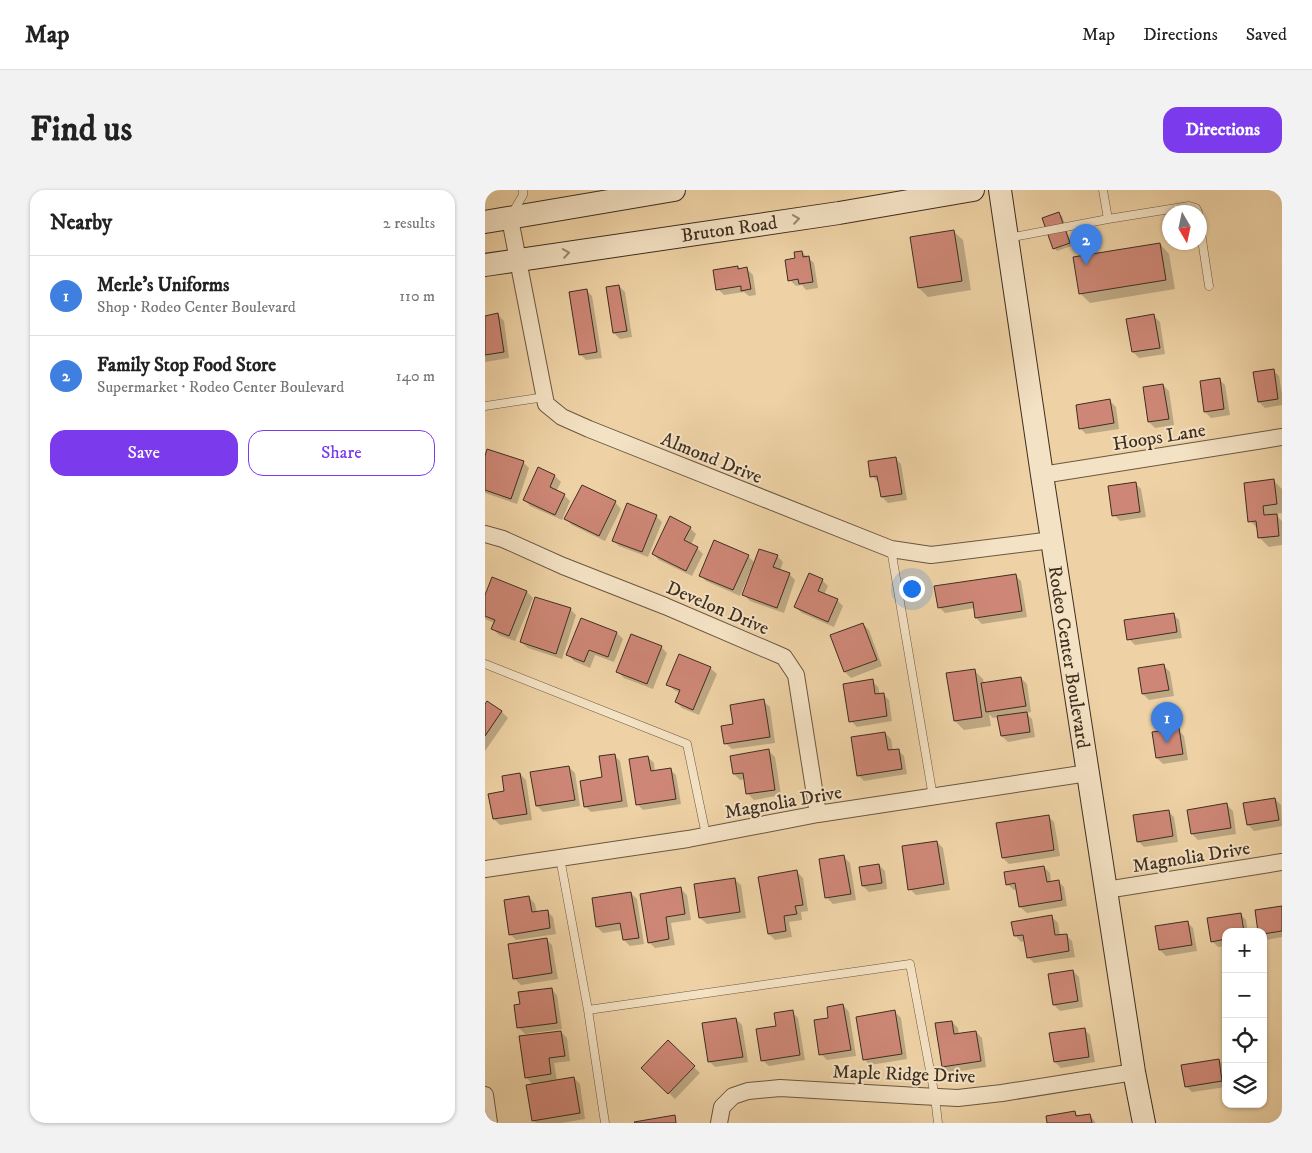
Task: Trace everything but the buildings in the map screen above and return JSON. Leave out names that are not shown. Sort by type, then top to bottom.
[{"type":"main road","points":[[485,222],[510,219],[597,200],[674,190]]},
{"type":"main road","name":"Bruton Road","points":[[485,265],[839,213],[973,190]]},
{"type":"main road","name":"Rodeo Center Boulevard","points":[[1000,190],[1106,890],[1144,1123]]},
{"type":"street","name":"Almond Drive","points":[[510,219],[546,404],[562,417],[891,549],[931,555],[1052,540]]},
{"type":"street","name":"Hoops Lane","points":[[1042,475],[1282,437]]},
{"type":"street","name":"Develon Drive","points":[[485,534],[503,539],[563,566],[665,606],[784,657],[796,675],[818,814]]},
{"type":"street","name":"Magnolia Drive","points":[[485,869],[707,835],[818,814],[1088,773]]},
{"type":"street","name":"Magnolia Drive","points":[[1106,890],[1282,862]]},
{"type":"street","name":"Maple Ridge Drive","points":[[719,1123],[723,1107],[733,1096],[748,1091],[780,1088],[958,1098],[1003,1093],[1135,1072]]},
{"type":"street","points":[[485,1095],[489,1123]]},
{"type":"lane","points":[[510,219],[523,195],[523,190]]},
{"type":"lane","points":[[1103,190],[1108,219]]},
{"type":"lane","points":[[1008,238],[1162,210]]},
{"type":"lane","points":[[1204,250],[1209,286]]},
{"type":"lane","points":[[485,406],[545,397]]},
{"type":"lane","points":[[891,549],[933,797]]},
{"type":"lane","points":[[485,664],[687,744],[707,835]]},
{"type":"lane","points":[[560,858],[588,1010],[605,1123]]},
{"type":"lane","points":[[588,1010],[910,964],[935,1097],[938,1123]]},
{"type":"place","name":"Family Stop Food Store","points":[[1086,265]]},
{"type":"place","name":"Merle's Uniforms","points":[[1167,743]]}]
